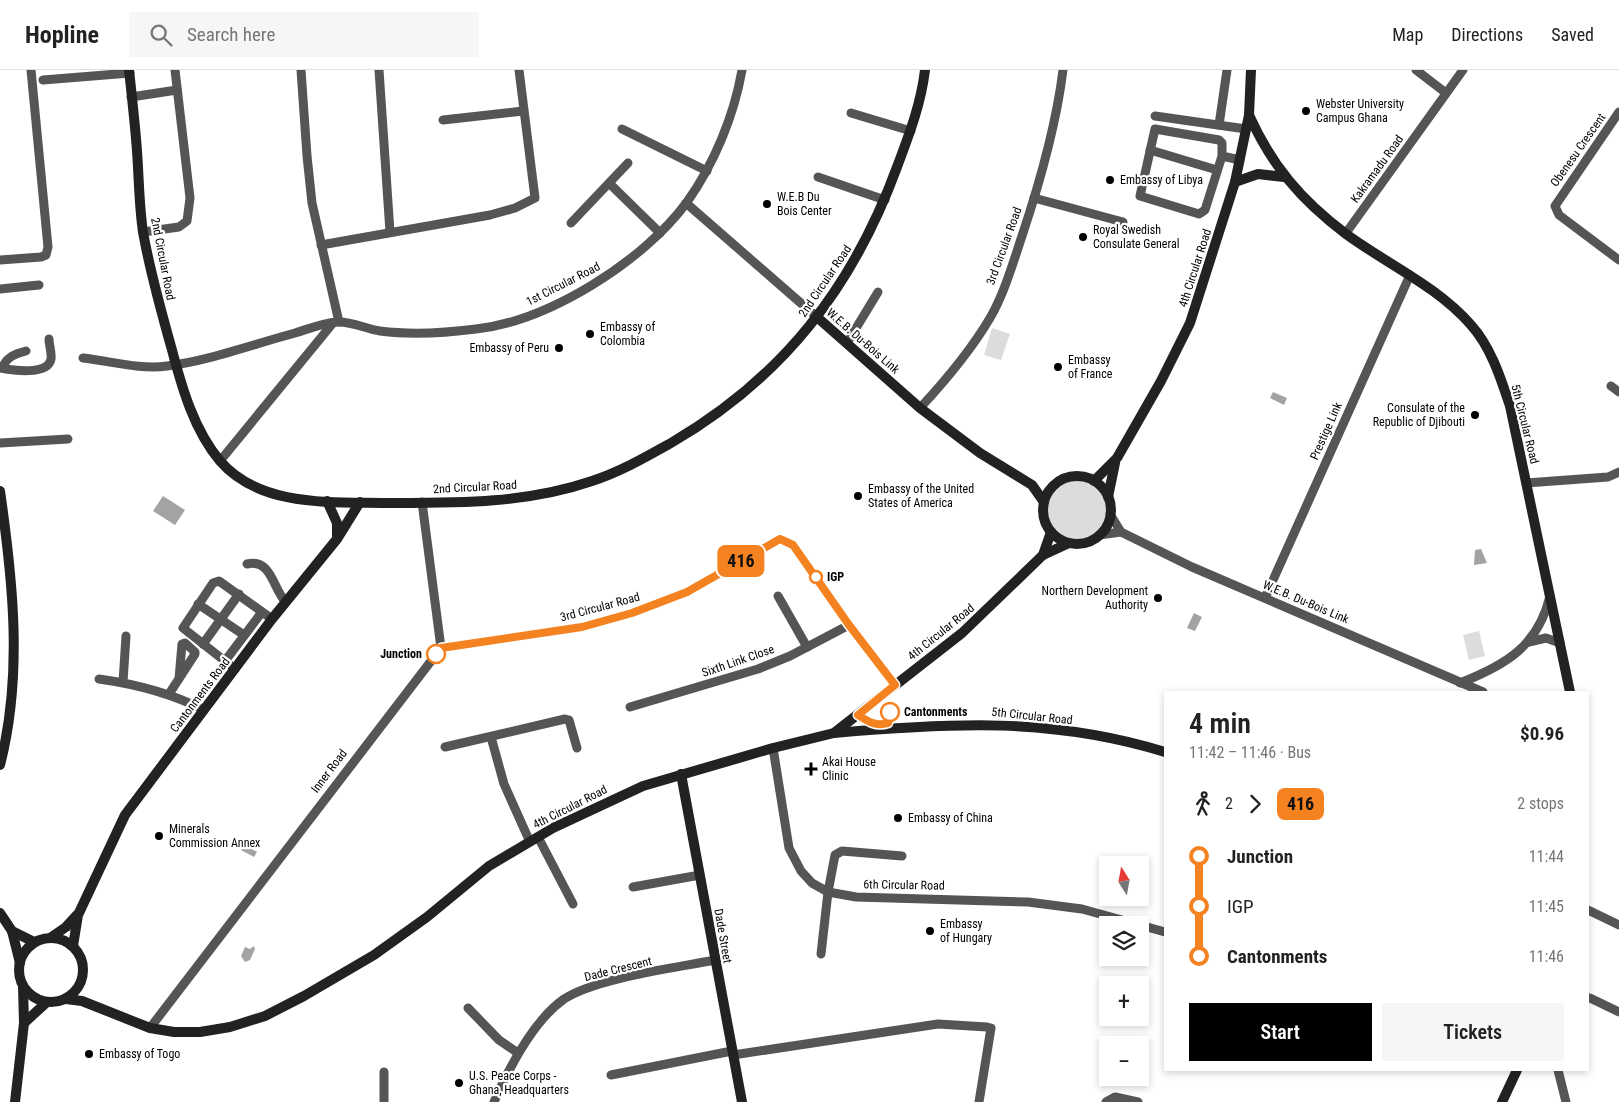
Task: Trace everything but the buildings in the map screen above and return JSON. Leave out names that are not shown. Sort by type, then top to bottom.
[{"type":"street","points":[[0,260],[46,255],[48,247],[30,70]]},
{"type":"street","points":[[144,232],[179,227],[187,221],[190,198],[175,70]]},
{"type":"street","points":[[301,70],[306,156],[312,203],[336,322]]},
{"type":"street","points":[[380,70],[390,232]]},
{"type":"street","points":[[321,245],[490,216],[515,208],[535,198],[519,70]]},
{"type":"street","name":"1st Circular Road","points":[[336,322],[379,331],[402,332],[444,332],[501,325],[535,314],[580,292],[612,273],[660,233],[686,203],[708,171],[739,86],[742,70]]},
{"type":"street","name":"2nd Circular Road","points":[[130,71],[144,232],[176,365],[188,406],[206,441],[220,461],[245,482],[276,496],[360,502],[481,502],[524,498],[592,481],[645,458],[702,425],[750,389],[789,351],[818,318],[846,278],[865,244],[885,200],[911,131],[916,116],[925,70]]},
{"type":"street","name":"3rd Circular Road","points":[[920,408],[958,366],[991,316],[1014,260],[1034,198],[1050,141],[1063,70]]},
{"type":"street","points":[[1220,126],[1226,70]]},
{"type":"street","name":"4th Circular Road","points":[[1094,481],[1117,458],[1161,381],[1190,323],[1235,182],[1249,115],[1251,70]]},
{"type":"street","points":[[1416,70],[1446,93]]},
{"type":"street","name":"Kakramadu Road","points":[[1346,233],[1463,70]]},
{"type":"street","points":[[43,80],[89,73],[130,71]]},
{"type":"street","points":[[131,97],[177,90]]},
{"type":"street","points":[[443,120],[523,111]]},
{"type":"street","name":"Obenesu Crescent","points":[[1619,112],[1555,206],[1559,215],[1619,260]]},
{"type":"street","points":[[851,113],[911,131]]},
{"type":"street","name":"5th Circular Road","points":[[1249,115],[1264,148],[1284,177],[1299,193],[1346,233],[1410,275],[1463,316],[1482,339],[1504,386],[1510,406],[1570,691]]},
{"type":"street","points":[[1155,116],[1246,129]]},
{"type":"street","points":[[1157,128],[1219,140],[1222,144],[1222,156],[1205,210],[1199,214],[1142,198],[1140,194],[1150,150],[1153,130],[1157,128]]},
{"type":"street","points":[[622,129],[708,171]]},
{"type":"street","points":[[1150,150],[1217,170]]},
{"type":"street","points":[[1222,156],[1240,160]]},
{"type":"street","points":[[571,223],[628,163]]},
{"type":"street","points":[[1235,182],[1258,174],[1284,177]]},
{"type":"street","points":[[818,177],[885,200]]},
{"type":"street","points":[[610,184],[660,233]]},
{"type":"street","points":[[1034,198],[1123,222]]},
{"type":"street","name":"W.E.B. Du-Bois Link","points":[[686,203],[920,408],[980,453],[1032,485],[1044,502]]},
{"type":"street","name":"Prestige Link","points":[[1265,598],[1410,275]]},
{"type":"street","points":[[0,289],[39,286]]},
{"type":"street","points":[[847,343],[878,292]]},
{"type":"street","points":[[83,358],[157,367],[176,365],[336,322]]},
{"type":"street","points":[[220,461],[336,322]]},
{"type":"street","points":[[26,351],[11,356],[1,368],[25,371],[46,366],[51,359],[49,339]]},
{"type":"street","points":[[1611,386],[1619,392]]},
{"type":"street","points":[[0,444],[68,439]]},
{"type":"street","name":"4th Circular Road","points":[[1108,497],[1117,458]]},
{"type":"street","points":[[1526,483],[1608,477],[1619,472]]},
{"type":"street","points":[[1032,485],[1054,484],[1074,476],[1094,481],[1108,497],[1110,514],[1121,532],[1099,535]]},
{"type":"street","points":[[1054,484],[1044,502],[1043,513],[1051,532],[1069,543],[1090,541],[1099,535],[1106,526],[1110,514]]},
{"type":"street","points":[[0,491],[8,550],[13,668],[10,715],[0,765]]},
{"type":"street","points":[[327,501],[336,523],[337,538]]},
{"type":"street","name":"Cantonments Road","points":[[78,915],[126,815],[272,619],[337,538],[360,502]]},
{"type":"street","points":[[422,502],[441,648]]},
{"type":"street","name":"4th Circular Road","points":[[1043,555],[1051,532]]},
{"type":"street","name":"W.E.B. Du-Bois Link","points":[[1121,532],[1192,567],[1480,691]]},
{"type":"street","name":"3rd Circular Road","points":[[441,648],[582,627],[632,613],[687,592],[780,539],[793,545],[849,625]]},
{"type":"street","name":"4th Circular Road","points":[[66,999],[75,999],[94,1005],[150,1028],[174,1032],[200,1032],[230,1027],[265,1016],[304,996],[374,955],[427,917],[489,866],[534,839],[643,786],[834,732],[962,633],[1043,555],[1069,543]]},
{"type":"street","points":[[247,564],[256,563],[267,570],[274,579],[280,596],[286,602]]},
{"type":"street","points":[[235,669],[183,628],[198,604],[216,580],[239,594],[272,619]]},
{"type":"street","points":[[1460,683],[1498,667],[1528,642],[1542,622],[1550,593]]},
{"type":"street","points":[[203,644],[239,594]]},
{"type":"street","points":[[778,596],[806,647]]},
{"type":"street","points":[[198,604],[244,636]]},
{"type":"street","points":[[225,661],[262,612]]},
{"type":"street","points":[[849,625],[895,685]]},
{"type":"street","name":"Sixth Link Close","points":[[630,707],[758,669],[849,625]]},
{"type":"street","points":[[123,682],[126,636]]},
{"type":"street","points":[[1528,642],[1546,638],[1560,643]]},
{"type":"street","name":"Inner Road","points":[[150,1028],[441,648]]},
{"type":"street","points":[[99,678],[169,694],[204,710]]},
{"type":"street","points":[[169,694],[179,679]]},
{"type":"street","points":[[445,747],[566,719],[569,720],[577,748]]},
{"type":"street","name":"5th Circular Road","points":[[834,732],[925,725],[1014,725],[1099,736],[1164,752]]},
{"type":"street","points":[[492,737],[504,784],[573,904]]},
{"type":"street","name":"6th Circular Road","points":[[773,748],[789,848],[802,871],[812,883],[828,892],[856,897],[1028,902],[1082,909],[1107,916]]},
{"type":"street","name":"Dade Street","points":[[681,774],[742,1102]]},
{"type":"street","points":[[821,954],[828,892],[835,855],[842,851],[902,856]]},
{"type":"street","points":[[632,887],[700,875]]},
{"type":"street","points":[[1589,910],[1619,925]]},
{"type":"street","points":[[0,913],[12,931],[20,963],[22,985],[24,1023],[15,1102]]},
{"type":"street","points":[[20,963],[25,952],[34,942],[50,938],[66,927],[78,915]]},
{"type":"street","points":[[73,946],[78,915]]},
{"type":"street","name":"6th Circular Road","points":[[1149,928],[1164,932]]},
{"type":"street","points":[[12,931],[34,942]]},
{"type":"street","points":[[50,938],[63,940],[73,946],[83,963],[82,982],[86,996],[94,1005]]},
{"type":"street","name":"Dade Crescent","points":[[494,1102],[518,1053],[548,1014],[565,999],[589,987],[715,960]]},
{"type":"street","points":[[22,985],[35,998],[47,1002],[66,999],[75,992],[82,982]]},
{"type":"street","points":[[1590,998],[1619,1012]]},
{"type":"street","points":[[24,1023],[47,1002]]},
{"type":"street","points":[[468,1008],[499,1040],[518,1053]]},
{"type":"street","points":[[611,1075],[733,1053],[938,1024],[987,1027],[991,1028],[980,1102]]},
{"type":"street","points":[[1502,1102],[1517,1071]]},
{"type":"street","points":[[1558,1071],[1566,1102]]},
{"type":"street","points":[[384,1072],[384,1102]]},
{"type":"street","points":[[1108,1100],[1120,1097],[1138,1102]]},
{"type":"shaded area","points":[[992,328],[1010,334],[1001,360],[984,355]]},
{"type":"shaded area","points":[[1273,392],[1287,398],[1284,405],[1270,398]]},
{"type":"shaded area","points":[[1077,478],[1089,480],[1099,487],[1106,497],[1108,509],[1106,521],[1099,531],[1089,538],[1077,540],[1065,538],[1055,531],[1048,521],[1046,509],[1048,497],[1055,487],[1065,480]]},
{"type":"shaded area","points":[[163,496],[185,510],[175,525],[153,511]]},
{"type":"shaded area","points":[[1481,549],[1487,563],[1474,565],[1475,550]]},
{"type":"shaded area","points":[[1194,613],[1202,617],[1195,631],[1187,628]]},
{"type":"shaded area","points":[[1479,631],[1485,656],[1469,660],[1463,635]]},
{"type":"shaded area","points":[[248,839],[253,842],[250,848],[257,852],[254,857],[241,850]]},
{"type":"shaded area","points":[[254,946],[255,949],[250,960],[245,962],[241,956],[245,947],[250,949]]},
{"type":"bus line","name":"416","points":[[436,654],[441,648],[582,627],[632,613],[687,592],[780,539],[788,541],[793,545],[849,625],[895,685],[858,715],[867,722],[884,724],[888,723],[890,712]]},
{"type":"place","name":"Webster University Campus Ghana","points":[[1306,111]]},
{"type":"place","name":"Embassy of Libya","points":[[1110,180]]},
{"type":"place","name":"W.E.B Du Bois Center","points":[[767,204]]},
{"type":"place","name":"Royal Swedish Consulate General","points":[[1083,237]]},
{"type":"place","name":"Embassy of Colombia","points":[[590,334]]},
{"type":"place","name":"Embassy of Peru","points":[[559,348]]},
{"type":"place","name":"Embassy of France","points":[[1058,367]]},
{"type":"place","name":"Consulate of the Republic of Djibouti","points":[[1475,415]]},
{"type":"place","name":"Embassy of the United States of America","points":[[858,496]]},
{"type":"place","name":"IGP","points":[[816,577]]},
{"type":"place","name":"Northern Development Authority","points":[[1158,598]]},
{"type":"place","name":"Junction","points":[[436,654]]},
{"type":"place","name":"Cantonments","points":[[890,712]]},
{"type":"place","name":"Akai House Clinic","points":[[811,769]]},
{"type":"place","name":"Embassy of China","points":[[898,818]]},
{"type":"place","name":"Minerals Commission Annex","points":[[159,836]]},
{"type":"place","name":"Embassy of Hungary","points":[[930,931]]},
{"type":"place","name":"Embassy of Togo","points":[[89,1054]]},
{"type":"place","name":"U.S. Peace Corps - Ghana, Headquarters","points":[[459,1083]]}]
